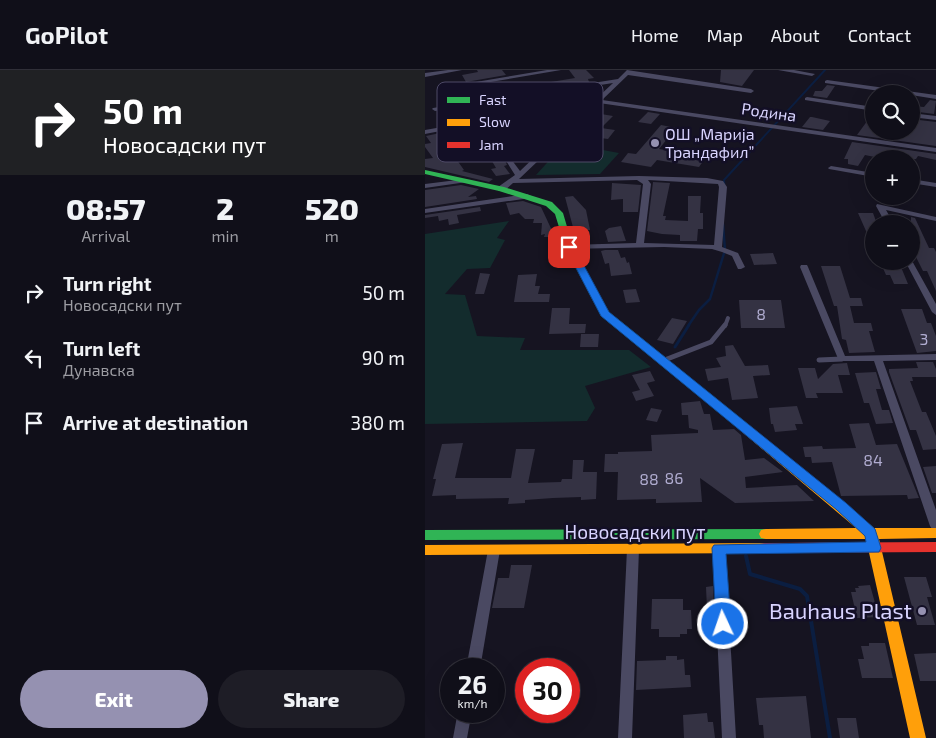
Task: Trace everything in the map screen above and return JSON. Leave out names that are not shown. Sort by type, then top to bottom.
[{"type":"street","points":[[425,75],[459,70]]},
{"type":"street","points":[[481,82],[558,70]]},
{"type":"street","points":[[781,70],[812,74]]},
{"type":"street","points":[[603,97],[629,72],[751,91]]},
{"type":"street","points":[[603,83],[620,80]]},
{"type":"street","points":[[827,82],[936,97]]},
{"type":"street","points":[[807,100],[865,108]]},
{"type":"street","name":"Родина","points":[[603,102],[936,150]]},
{"type":"street","points":[[920,116],[936,118]]},
{"type":"street","points":[[510,162],[519,175]]},
{"type":"street","points":[[501,189],[533,162]]},
{"type":"street","points":[[831,168],[865,174]]},
{"type":"street","points":[[425,172],[501,189],[549,204],[559,213],[569,247],[605,314],[661,362],[842,506],[871,533],[918,738]]},
{"type":"street","points":[[512,181],[638,178],[721,182],[723,187],[718,248]]},
{"type":"street","points":[[638,178],[647,184],[640,245]]},
{"type":"street","points":[[425,186],[465,181]]},
{"type":"street","points":[[920,182],[936,185]]},
{"type":"street","points":[[425,211],[527,196]]},
{"type":"street","points":[[885,215],[880,206],[919,215]]},
{"type":"street","points":[[920,215],[936,219]]},
{"type":"street","points":[[569,247],[640,245],[718,248],[735,255],[741,267]]},
{"type":"street","points":[[804,267],[842,359],[877,357],[936,358]]},
{"type":"street","points":[[914,270],[936,312]]},
{"type":"street","points":[[877,357],[936,526]]},
{"type":"street","name":"Новосадски пут","points":[[425,535],[936,533]]},
{"type":"street","name":"Новосадски пут","points":[[425,550],[936,547]]},
{"type":"street","points":[[719,548],[729,738]]},
{"type":"street","points":[[625,738],[633,549]]},
{"type":"street","points":[[475,658],[495,550]]},
{"type":"street","points":[[460,738],[463,723]]},
{"type":"lane","points":[[661,362],[713,340],[723,331],[728,318]]},
{"type":"lane","points":[[819,360],[842,359]]},
{"type":"green space","points":[[603,150],[619,153],[600,174],[536,175],[548,162],[603,162]]},
{"type":"green space","points":[[509,221],[497,238],[505,240],[490,268],[467,269],[445,294],[465,295],[477,336],[525,338],[520,350],[629,350],[651,367],[585,386],[595,408],[587,421],[425,424],[425,234]]},
{"type":"building","points":[[477,70],[502,70],[506,75],[466,82],[462,75],[478,72]]},
{"type":"building","points":[[569,70],[586,70],[594,78],[588,79],[589,82],[551,82],[575,78]]},
{"type":"building","points":[[721,70],[754,70],[742,86],[720,82]]},
{"type":"building","points":[[827,85],[835,86],[827,98],[813,96],[815,91],[822,91]]},
{"type":"building","points":[[930,100],[936,101],[934,114],[920,112],[920,107],[924,107]]},
{"type":"building","points":[[648,112],[660,114],[651,124],[638,122]]},
{"type":"building","points":[[603,114],[613,116],[603,126]]},
{"type":"building","points":[[810,117],[830,121],[823,130],[802,127]]},
{"type":"building","points":[[920,120],[936,122],[936,146],[893,140],[920,140]]},
{"type":"building","points":[[865,124],[865,136],[857,135]]},
{"type":"building","name":"ОШ „Марија Трандафил”","points":[[661,125],[676,128],[659,149],[706,157],[699,167],[657,160],[651,167],[621,162],[628,153],[636,154]]},
{"type":"building","points":[[603,128],[615,130],[608,139],[603,138]]},
{"type":"building","points":[[437,134],[437,162],[458,162],[464,170],[462,171],[493,179],[489,182],[425,167],[425,159],[433,158],[425,147],[425,144],[431,143],[426,136]]},
{"type":"building","points":[[852,142],[908,150],[865,150],[865,155],[858,166],[848,164],[848,159],[844,159]]},
{"type":"building","points":[[920,152],[936,154],[936,160],[920,156]]},
{"type":"building","points":[[492,162],[506,162],[507,165],[504,166],[510,174],[496,176],[491,169],[496,168]]},
{"type":"building","points":[[653,182],[670,183],[663,216],[666,216],[665,220],[688,221],[688,196],[701,196],[700,213],[703,213],[703,229],[698,229],[697,241],[680,241],[680,235],[647,231]]},
{"type":"building","points":[[612,183],[641,185],[638,212],[623,212],[623,199],[611,200]]},
{"type":"building","points":[[461,185],[479,189],[468,197],[476,196],[477,199],[425,207],[425,190]]},
{"type":"building","points":[[573,196],[586,210],[590,230],[574,231],[565,197]]},
{"type":"building","points":[[523,201],[541,207],[555,237],[544,237],[545,234],[541,235],[542,223],[533,223],[534,219],[525,219],[519,213],[510,215],[506,203]]},
{"type":"building","points":[[480,207],[481,211],[457,215],[459,223],[449,225],[448,219],[439,221],[438,216],[425,218],[425,215]]},
{"type":"building","points":[[858,213],[873,213],[874,215],[865,215],[865,229]]},
{"type":"building","points":[[621,226],[626,241],[608,242],[605,231],[609,228]]},
{"type":"building","points":[[920,229],[929,248],[934,248],[936,252],[936,291],[927,271],[923,271],[920,265]]},
{"type":"building","points":[[618,250],[621,258],[625,257],[627,263],[629,262],[632,274],[611,276],[609,263],[605,264],[601,251]]},
{"type":"building","points":[[773,253],[777,264],[754,265],[750,254]]},
{"type":"building","points":[[821,266],[840,266],[850,298],[861,298],[863,306],[850,306],[854,323],[871,323],[873,331],[869,331],[875,352],[849,353],[846,340],[842,339],[837,306],[834,306]]},
{"type":"building","points":[[884,270],[902,270],[908,284],[894,284],[890,275],[886,275]]},
{"type":"building","points":[[480,273],[490,274],[484,294],[475,294]]},
{"type":"building","points":[[537,274],[535,286],[540,286],[538,294],[550,294],[549,302],[514,302],[518,275]]},
{"type":"building","points":[[636,289],[640,302],[626,303],[623,290]]},
{"type":"building","points":[[739,300],[781,300],[785,328],[741,328]]},
{"type":"building","points":[[552,308],[570,308],[569,324],[586,324],[585,333],[549,334]]},
{"type":"building","points":[[901,309],[922,309],[927,323],[931,323],[936,336],[936,351],[917,353]]},
{"type":"building","points":[[672,318],[687,321],[673,344],[657,340]]},
{"type":"building","points":[[581,334],[599,334],[598,347],[580,347]]},
{"type":"building","points":[[733,345],[745,366],[768,365],[770,375],[753,376],[758,398],[732,400],[728,378],[708,381],[705,369],[721,367],[716,358],[726,356],[725,346]]},
{"type":"building","points":[[916,362],[933,362],[936,369],[936,377],[912,377],[913,381],[910,381],[922,412],[926,412],[936,436],[936,449],[923,450],[916,430],[910,430],[889,372],[889,369],[918,368]]},
{"type":"building","points":[[847,363],[850,375],[838,375],[843,393],[816,393],[818,398],[806,398],[798,368],[815,368],[818,379],[833,364]]},
{"type":"building","points":[[650,371],[655,381],[647,383],[654,396],[636,401],[632,392],[640,390],[632,375]]},
{"type":"building","points":[[876,372],[881,389],[876,389],[882,410],[889,410],[893,423],[876,424],[869,403],[864,403],[855,373]]},
{"type":"building","points":[[700,401],[704,414],[710,414],[713,430],[734,429],[741,435],[745,460],[764,458],[783,472],[745,477],[746,488],[797,485],[814,501],[735,503],[700,478],[702,502],[656,503],[656,499],[617,500],[618,472],[604,472],[605,454],[652,451],[651,435],[698,433],[698,430],[689,428],[688,415],[682,415],[681,403]]},
{"type":"building","points":[[797,406],[803,424],[795,424],[797,430],[775,432],[773,424],[771,424],[769,408]]},
{"type":"building","points":[[651,408],[662,410],[657,422],[646,420]]},
{"type":"building","points":[[869,423],[876,445],[897,444],[919,498],[908,499],[907,495],[841,496],[832,462],[812,463],[811,457],[805,457],[803,447],[822,446],[823,449],[856,448],[849,424]]},
{"type":"building","points":[[463,443],[455,478],[511,478],[516,449],[535,449],[528,483],[561,482],[562,479],[572,479],[573,460],[584,460],[583,472],[597,472],[596,499],[581,500],[581,497],[553,498],[525,500],[525,503],[508,504],[509,498],[456,499],[456,495],[432,496],[436,479],[433,479],[442,444]]},
{"type":"building","points":[[936,466],[936,493],[932,493],[923,467]]},
{"type":"building","points":[[511,565],[532,565],[524,608],[492,608],[498,578],[509,578]]},
{"type":"building","name":"Bauhaus Plast","points":[[904,577],[926,577],[932,597],[927,597],[935,625],[917,625]]},
{"type":"building","points":[[870,585],[879,617],[857,618],[851,592],[856,592],[855,588],[859,588],[858,586]]},
{"type":"building","points":[[713,586],[714,609],[707,609],[706,587]]},
{"type":"building","points":[[652,599],[683,599],[683,610],[691,610],[692,629],[687,629],[687,634],[680,634],[680,637],[659,637],[659,629],[651,629]]},
{"type":"building","points":[[869,643],[885,643],[893,678],[862,678],[858,659],[864,659],[861,646],[869,646]]},
{"type":"building","points":[[936,653],[936,681],[920,681],[914,654]]},
{"type":"building","points":[[666,656],[677,656],[677,660],[684,659],[685,675],[690,675],[691,687],[636,690],[637,661],[666,660]]},
{"type":"building","points":[[806,696],[811,738],[764,738],[763,725],[759,725],[756,698]]},
{"type":"building","points":[[707,713],[708,722],[713,722],[715,738],[684,738],[683,715]]},
{"type":"building","points":[[837,718],[856,718],[859,738],[840,738]]},
{"type":"waterway","points":[[724,186],[724,180],[825,70]]},
{"type":"waterway","points":[[688,326],[699,310],[710,299],[725,250],[723,224]]},
{"type":"waterway","points":[[675,347],[689,325]]},
{"type":"waterway","points":[[746,556],[750,574],[800,589],[807,596],[830,738]]},
{"type":"traffic: fast","points":[[425,172],[501,189],[549,204],[559,213],[569,247],[605,314],[745,428]]},
{"type":"traffic: fast","points":[[425,535],[766,534]]},
{"type":"traffic: slow","points":[[745,428],[871,533],[918,738]]},
{"type":"traffic: slow","points":[[766,534],[936,533]]},
{"type":"traffic: slow","points":[[425,550],[765,548]]},
{"type":"traffic: jam","points":[[765,548],[936,547]]},
{"type":"place","name":"ОШ „Марија Трандафил”","points":[[655,143]]},
{"type":"place","name":"Bauhaus Plast","points":[[922,611]]},
{"type":"route","points":[[569,247],[605,314],[635,341],[842,506],[871,533],[874,548],[719,548],[723,624]]}]
